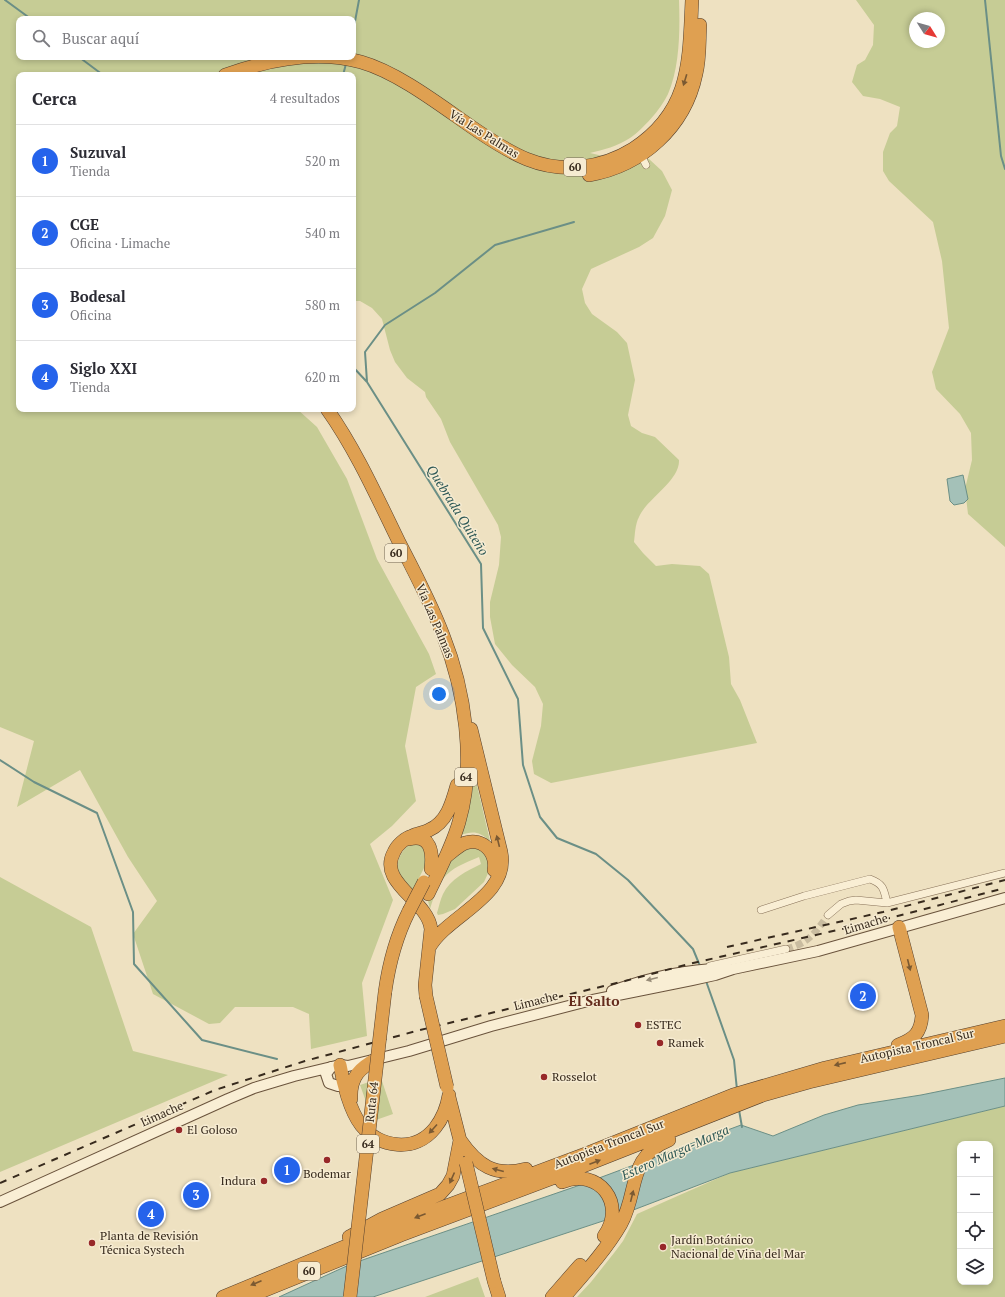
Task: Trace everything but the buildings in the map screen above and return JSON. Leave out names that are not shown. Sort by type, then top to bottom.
[{"type":"highway","name":"Vía Las Palmas","points":[[352,60],[372,66],[394,76],[515,155],[545,165],[566,168],[588,166],[609,160],[629,151],[655,131],[669,114],[680,94],[687,74],[690,52],[692,0]]},
{"type":"highway","name":"Vía Las Palmas","points":[[259,72],[276,68],[308,65],[340,66],[362,71],[383,79],[402,90],[514,162],[545,173],[578,176],[600,172],[644,160],[680,115],[690,95],[698,63],[700,0]]},
{"type":"highway","name":"Vía Las Palmas","points":[[235,72],[257,65],[286,60]]},
{"type":"highway","name":"Vía Las Palmas","points":[[320,412],[336,434],[364,487],[424,613],[437,644],[447,676],[455,718],[458,755],[457,785],[451,821],[444,842],[431,869],[421,919]]},
{"type":"highway","name":"Vía Las Palmas","points":[[329,412],[358,460],[432,609],[449,650],[460,695],[466,745],[466,789],[459,822],[446,856],[426,888]]},
{"type":"highway","points":[[429,948],[435,938],[443,930],[469,911],[483,898],[496,881],[502,867],[502,856],[478,759],[460,695]]},
{"type":"highway","points":[[457,785],[448,812],[441,822],[430,830],[411,836],[403,841],[393,853],[390,861],[392,872],[400,885],[421,907],[421,919],[429,948],[425,984],[426,996],[498,1291]]},
{"type":"highway","points":[[403,841],[411,838],[419,838],[428,844],[432,854],[431,869]]},
{"type":"highway","points":[[421,919],[442,920],[460,910],[487,884],[492,877],[495,861],[492,853],[479,843],[465,843],[446,856]]},
{"type":"highway","name":"Ruta 64","points":[[350,1297],[389,992],[407,935],[421,919]]},
{"type":"highway","points":[[878,1055],[911,1039],[918,1031],[922,1020],[922,1015],[899,927]]},
{"type":"highway","name":"Ruta 64","points":[[359,1297],[389,992]]},
{"type":"highway","name":"Autopista Troncal Sur","points":[[223,1297],[414,1218],[588,1153],[762,1095],[825,1068],[1005,1026]]},
{"type":"highway","name":"Autopista Troncal Sur","points":[[762,1095],[849,1072],[1005,1036]]},
{"type":"highway","points":[[351,1103],[352,1087],[356,1076],[361,1068],[378,1058]]},
{"type":"highway","points":[[336,1066],[357,1119],[371,1134],[379,1140],[387,1143],[402,1145],[418,1141],[432,1132],[442,1116],[448,1091]]},
{"type":"highway","points":[[564,1297],[616,1232],[628,1208],[639,1166],[647,1155],[661,1144],[734,1105],[762,1095]]},
{"type":"highway","points":[[460,1140],[466,1148],[486,1166],[502,1172],[513,1172],[547,1161],[668,1115],[719,1098],[734,1105]]},
{"type":"highway","name":"Autopista Troncal Sur","points":[[248,1297],[401,1235],[558,1176],[734,1105]]},
{"type":"highway","points":[[289,1270],[382,1219],[440,1194],[448,1186],[453,1176],[460,1140]]},
{"type":"highway","points":[[401,1235],[447,1222],[574,1178],[585,1179],[601,1186],[608,1195],[613,1211],[612,1222],[608,1232],[552,1297]]},
{"type":"main road","name":"Limache","points":[[336,1066],[348,1066],[455,1038],[491,1026],[588,1001],[623,987],[655,978],[690,978],[709,970],[733,969],[818,951],[1005,898]]},
{"type":"main road","name":"Limache","points":[[0,1202],[254,1088],[294,1076],[336,1066],[348,1060],[454,1032],[491,1026]]},
{"type":"main road","points":[[344,1084],[356,1076]]},
{"type":"street","name":"Limache","points":[[828,915],[841,904],[849,901],[856,900],[887,903],[1005,873]]},
{"type":"street","points":[[761,910],[804,896],[870,879],[876,881],[884,888],[887,903]]},
{"type":"street","name":"Limache","points":[[709,970],[786,949]]},
{"type":"green space","points":[[0,0],[679,0],[677,60],[672,83],[665,100],[651,118],[630,138],[605,149],[590,153],[603,156],[649,159],[662,171],[672,190],[665,216],[653,238],[639,247],[591,269],[582,289],[585,303],[592,314],[617,332],[627,343],[635,380],[628,415],[631,426],[642,433],[655,437],[679,460],[678,468],[674,475],[643,510],[639,517],[634,542],[656,566],[672,564],[700,566],[709,574],[729,657],[731,684],[740,700],[757,743],[551,783],[534,774],[532,761],[541,726],[543,704],[535,687],[512,665],[495,644],[490,617],[490,602],[499,565],[501,537],[498,525],[450,442],[441,419],[426,397],[425,392],[407,378],[395,362],[390,350],[382,319],[372,308],[360,301],[356,301],[356,72],[16,72],[16,412],[300,412],[317,427],[347,479],[377,559],[429,654],[436,674],[416,687],[405,746],[416,801],[392,826],[370,844],[393,900],[362,983],[367,1036],[311,1049],[309,1014],[293,1007],[235,1007],[220,1023],[209,1024],[153,994],[133,934],[157,901],[128,857],[80,770],[17,807],[34,741],[0,727]]},
{"type":"green space","points":[[856,0],[1005,0],[1005,547],[968,514],[965,489],[972,460],[971,433],[960,414],[936,389],[932,372],[949,328],[942,261],[933,222],[889,181],[883,171],[883,152],[890,133],[897,126],[900,107],[880,99],[863,96],[852,82],[857,65],[865,60],[873,45],[874,25]]},
{"type":"green space","points":[[469,751],[490,841],[482,835],[476,833],[460,835]]},
{"type":"green space","points":[[411,843],[425,846],[426,864],[413,890],[401,876],[397,867],[400,856],[405,848]]},
{"type":"green space","points":[[477,847],[490,854],[490,869],[484,882],[455,909],[438,915],[437,913],[442,896],[450,884],[459,876],[481,864],[479,857],[457,867],[447,874],[443,878],[438,888],[430,909],[428,901],[443,869],[462,848]]},
{"type":"green space","points":[[0,877],[91,927],[133,1051],[228,1075],[0,1172]]},
{"type":"green space","points":[[381,1078],[393,1114],[373,1121],[360,1085]]},
{"type":"green space","points":[[1005,1106],[1005,1297],[577,1297],[591,1282],[623,1241],[637,1214],[730,1173]]},
{"type":"green space","points":[[478,1277],[485,1297],[425,1297]]},
{"type":"water","points":[[963,475],[968,499],[964,503],[954,505],[950,501],[947,479]]},
{"type":"water","name":"Estero Marga-Marga","points":[[1005,1078],[1005,1106],[730,1173],[615,1217],[373,1297],[279,1297],[351,1264],[583,1184],[741,1125],[773,1136],[824,1115],[858,1105],[921,1095]]},
{"type":"waterway","name":"Quebrada Quiteño","points":[[5,0],[27,16]]},
{"type":"waterway","points":[[356,16],[359,0]]},
{"type":"waterway","points":[[985,0],[1001,156],[1005,169]]},
{"type":"waterway","name":"Quebrada Quiteño","points":[[83,60],[99,72]]},
{"type":"waterway","points":[[344,72],[346,64]]},
{"type":"waterway","points":[[367,382],[365,352],[385,325],[435,293],[495,245],[574,222]]},
{"type":"waterway","name":"Quebrada Quiteño","points":[[356,370],[367,382],[481,564],[483,628],[518,699],[523,765],[540,817],[557,838],[596,854],[628,880],[693,949],[700,966]]},
{"type":"waterway","points":[[0,760],[34,782],[97,813],[133,912],[134,964],[202,1040],[277,1059]]},
{"type":"waterway","points":[[706,981],[734,1060],[737,1090]]},
{"type":"waterway","points":[[739,1110],[742,1127]]},
{"type":"tunnel","points":[[786,949],[800,944],[811,936],[828,915]]},
{"type":"railway","points":[[727,947],[883,912],[1005,880]]},
{"type":"railway","points":[[0,1183],[215,1090],[305,1061],[420,1030],[625,981],[689,964],[890,918],[1005,888]]},
{"type":"place","name":"CGE","points":[[863,996]]},
{"type":"place","name":"ESTEC","points":[[638,1025]]},
{"type":"place","name":"Ramek","points":[[660,1043]]},
{"type":"place","name":"Rosselot","points":[[544,1077]]},
{"type":"place","name":"El Goloso","points":[[179,1130]]},
{"type":"place","name":"Bodemar","points":[[327,1160]]},
{"type":"place","name":"Suzuval","points":[[287,1170]]},
{"type":"place","name":"Indura","points":[[264,1181]]},
{"type":"place","name":"Bodesal","points":[[196,1195]]},
{"type":"place","name":"Siglo XXI","points":[[151,1214]]},
{"type":"place","name":"Planta de Revisión Técnica Systech","points":[[92,1243]]},
{"type":"place","name":"Jardín Botánico Nacional de Viña del Mar","points":[[663,1247]]},
{"type":"district","name":"El Salto","points":[[594,1001]]}]
